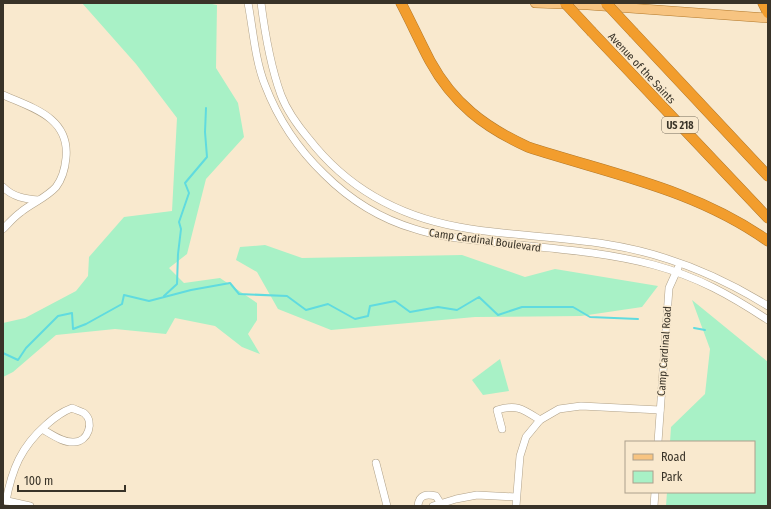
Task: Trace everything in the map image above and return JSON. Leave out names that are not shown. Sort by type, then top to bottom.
[{"type":"highway","points":[[401,3],[431,61],[447,87],[466,108],[492,129],[505,137],[528,147],[686,196],[732,217],[768,241]]},
{"type":"highway","name":"Avenue of the Saints","points":[[565,3],[768,218]]},
{"type":"highway","name":"Avenue of the Saints","points":[[606,3],[768,176]]},
{"type":"highway","points":[[763,3],[768,13]]},
{"type":"main road","points":[[535,3],[588,5],[768,18]]},
{"type":"street","name":"Camp Cardinal Boulevard","points":[[248,3],[256,50],[264,84],[275,107],[295,141],[316,167],[338,188],[358,202],[385,217],[414,229],[443,236],[593,254],[653,265],[711,285],[740,301],[768,320]]},
{"type":"street","name":"Camp Cardinal Boulevard","points":[[262,3],[266,42],[282,96],[296,123],[320,153],[348,180],[380,201],[406,213],[460,227],[606,244],[639,250],[712,275],[746,292],[768,306]]},
{"type":"street","points":[[3,95],[45,114],[58,126],[63,135],[67,152],[64,171],[55,187],[48,194],[20,212],[3,229]]},
{"type":"street","points":[[3,187],[13,195],[25,199],[38,200]]},
{"type":"street","name":"Camp Cardinal Road","points":[[658,441],[669,288],[680,263]]},
{"type":"street","points":[[516,506],[520,456],[526,437],[540,420],[559,409],[581,406],[660,410]]},
{"type":"street","points":[[502,429],[497,410],[501,409],[517,407],[540,420]]},
{"type":"street","points":[[30,506],[5,500],[12,476],[24,449],[42,429],[58,415],[72,408],[85,414],[89,427],[87,434],[76,442],[68,442],[42,429]]},
{"type":"street","points":[[376,463],[388,506]]},
{"type":"street","points":[[654,506],[655,493]]},
{"type":"street","points":[[418,506],[418,501],[422,496],[427,494],[436,496],[441,504]]},
{"type":"street","points":[[433,506],[456,499],[477,495],[516,497]]},
{"type":"green space","points":[[82,3],[207,3],[217,5],[216,68],[238,103],[244,137],[206,179],[187,254],[169,268],[184,283],[220,278],[257,303],[257,320],[248,334],[260,354],[242,347],[215,326],[175,318],[166,334],[115,329],[56,335],[13,372],[3,377],[3,323],[25,318],[76,291],[88,276],[89,257],[124,217],[172,211],[177,118],[136,64]]},
{"type":"green space","points":[[265,245],[302,258],[462,255],[525,277],[555,269],[658,286],[642,307],[581,316],[475,317],[331,330],[278,309],[257,272],[236,260],[240,247]]},
{"type":"green space","points":[[692,300],[768,362],[768,506],[666,506],[667,493],[755,493],[755,441],[670,441],[671,427],[705,394],[710,349]]},
{"type":"green space","points":[[500,359],[509,391],[483,395],[472,380]]},
{"type":"waterway","points":[[164,296],[177,284],[181,229],[179,222],[189,193],[185,183],[207,157],[205,132],[206,108]]},
{"type":"waterway","points":[[3,353],[18,360],[26,348],[58,316],[72,313],[73,329],[86,324],[122,304],[124,295],[149,301],[191,290],[230,283],[239,294],[287,296],[306,310],[328,304],[355,319],[368,316],[370,306],[395,301],[410,312],[438,307],[457,310],[479,297],[498,315],[522,307],[573,307],[590,317],[638,319]]},
{"type":"waterway","points":[[694,328],[705,330]]}]
